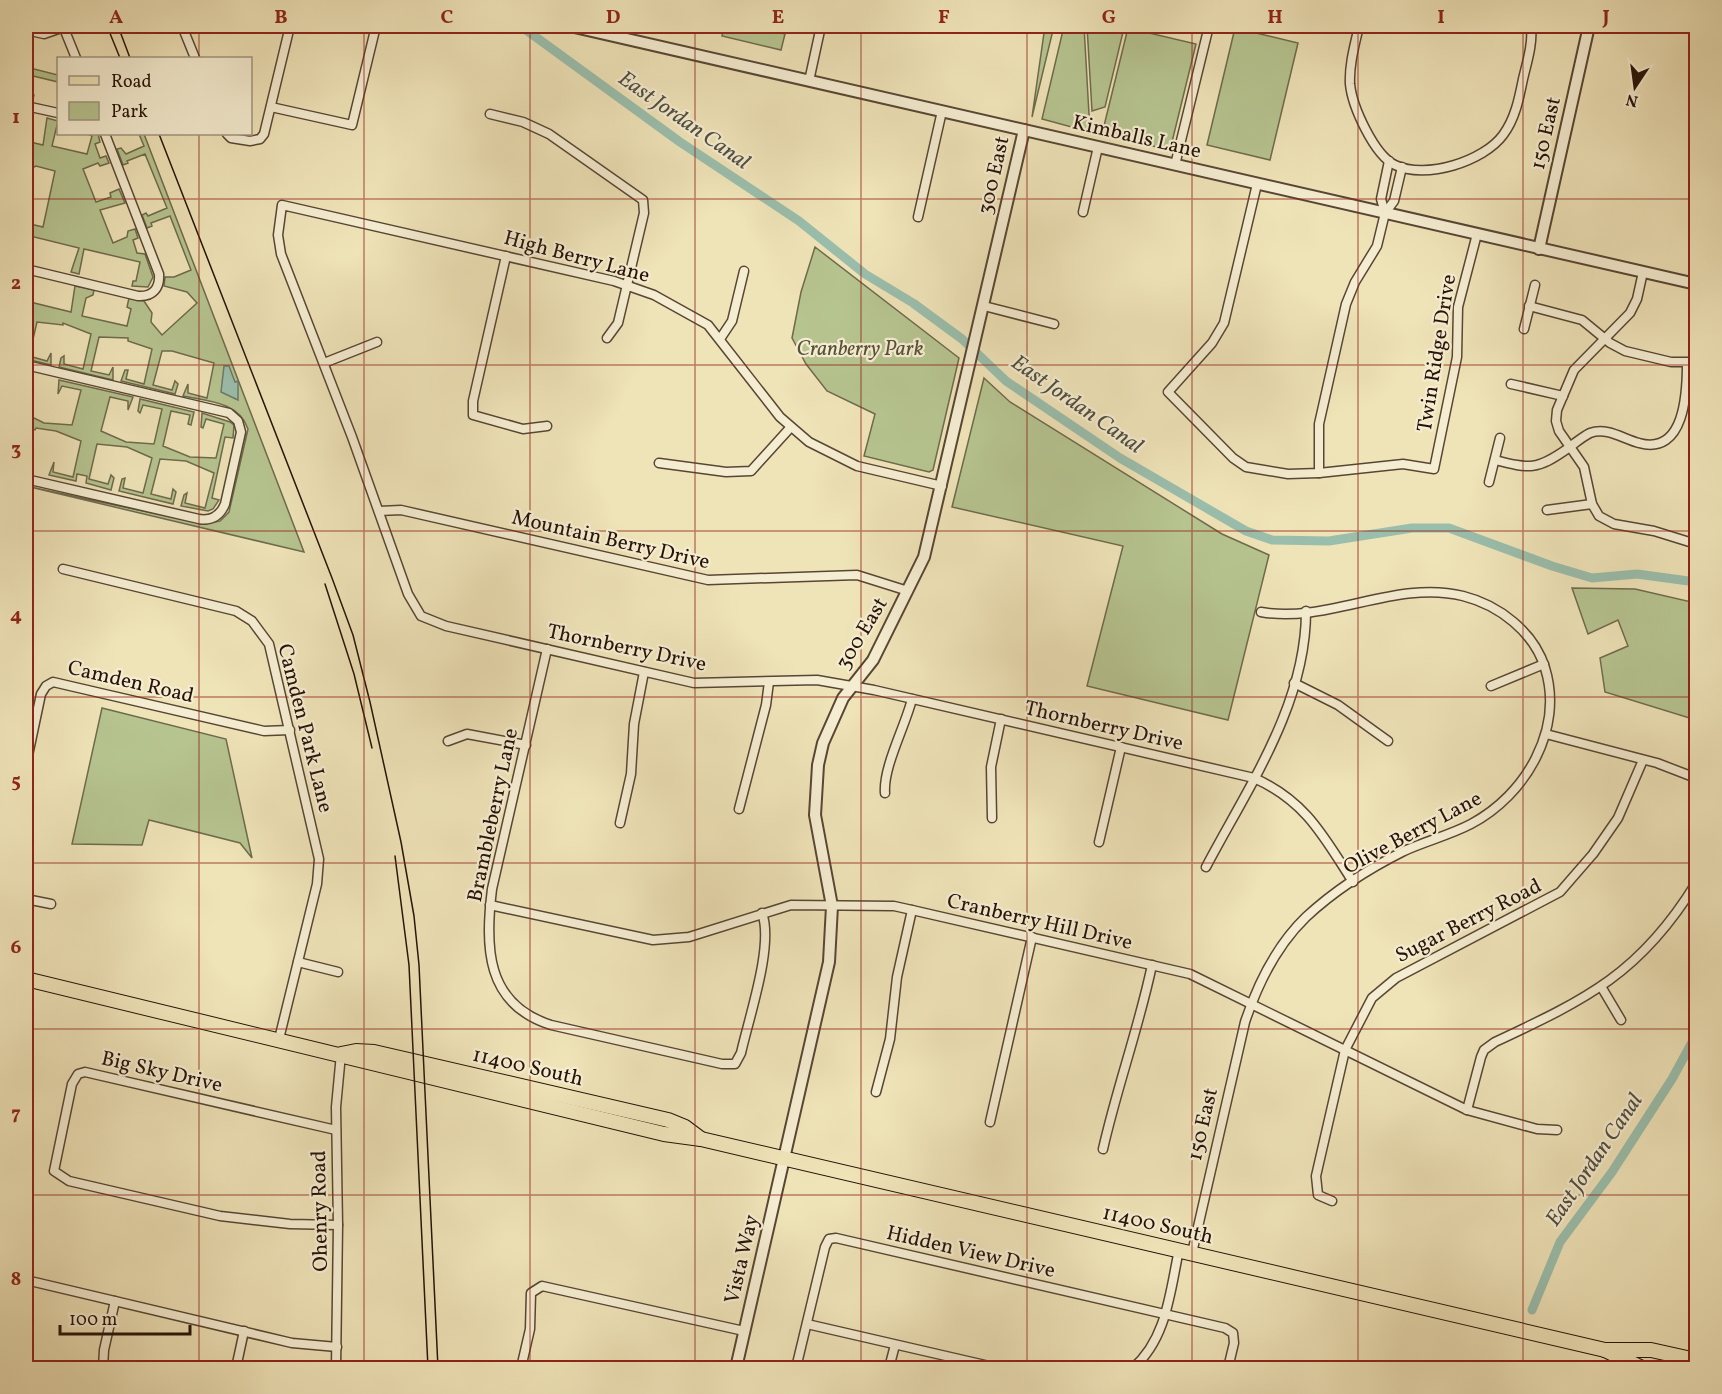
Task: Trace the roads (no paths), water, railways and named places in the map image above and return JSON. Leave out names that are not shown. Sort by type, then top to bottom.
[{"type":"main road","name":"11400 South","points":[[26,979],[341,1054],[372,1065],[664,1134],[701,1139],[785,1158],[1605,1350],[1642,1368]]},
{"type":"main road","name":"11400 South","points":[[1605,1350],[1651,1350],[1696,1360]]},
{"type":"street","points":[[26,30],[44,34],[63,26],[76,57]]},
{"type":"street","points":[[182,26],[195,57]]},
{"type":"street","points":[[228,135],[231,138],[250,141],[260,139],[264,134],[290,26]]},
{"type":"street","points":[[272,107],[352,125],[376,26]]},
{"type":"street","name":"Kimballs Lane","points":[[570,26],[1696,284]]},
{"type":"street","points":[[809,81],[821,26]]},
{"type":"street","points":[[1175,165],[1209,26]]},
{"type":"street","points":[[1359,26],[1351,66],[1350,89],[1371,139],[1395,164],[1422,169],[1461,165],[1499,140],[1516,109],[1531,45],[1531,26]]},
{"type":"street","name":"150 East","points":[[1539,249],[1589,26]]},
{"type":"street","points":[[26,106],[57,113]]},
{"type":"street","points":[[918,217],[942,111]]},
{"type":"street","points":[[490,114],[523,122],[549,134],[643,200],[644,210],[618,323],[607,338]]},
{"type":"street","name":"300 East","points":[[785,1158],[829,962],[832,906],[818,840],[815,795],[823,743],[843,698],[873,660],[924,557],[1024,130]]},
{"type":"street","points":[[26,269],[138,296],[154,292],[159,283],[159,274],[105,135]]},
{"type":"street","points":[[1083,212],[1098,147]]},
{"type":"street","points":[[1319,473],[1318,423],[1346,304],[1354,282],[1377,246],[1385,213],[1394,201],[1395,164]]},
{"type":"street","points":[[1385,213],[1381,199],[1395,164]]},
{"type":"street","name":"Twin Ridge Drive","points":[[1257,184],[1224,323],[1212,343],[1168,392],[1233,458],[1246,467],[1288,474],[1403,464],[1434,468],[1457,357],[1458,307],[1477,234]]},
{"type":"street","name":"High Berry Lane","points":[[282,205],[506,255],[627,285],[681,309],[708,325],[790,428],[824,452],[849,463],[942,486]]},
{"type":"street","name":"Thornberry Drive","points":[[282,205],[278,235],[281,254],[324,363],[408,594],[422,616],[446,626],[702,684],[824,680],[1254,778],[1285,794],[1309,815],[1353,882]]},
{"type":"street","points":[[506,255],[472,401],[473,415],[523,429],[547,426]]},
{"type":"street","points":[[720,339],[732,321],[744,271]]},
{"type":"street","points":[[1643,272],[1633,309],[1578,366],[1563,396],[1556,421],[1559,431],[1586,471],[1592,504],[1599,516],[1614,524],[1654,531],[1696,544]]},
{"type":"street","points":[[1524,329],[1535,285]]},
{"type":"street","points":[[984,306],[1053,324]]},
{"type":"street","points":[[1495,460],[1536,467],[1549,462],[1597,432],[1611,433],[1644,444],[1659,443],[1669,438],[1677,429],[1682,415],[1692,363],[1661,360],[1625,351],[1605,339],[1582,320],[1529,306]]},
{"type":"street","points":[[324,363],[377,342]]},
{"type":"street","points":[[26,365],[225,412],[236,417],[241,428],[225,504],[216,517],[199,519],[26,479]]},
{"type":"street","points":[[1511,384],[1563,396]]},
{"type":"street","points":[[659,463],[726,472],[751,471],[790,428]]},
{"type":"street","points":[[1489,482],[1500,438]]},
{"type":"street","points":[[1547,510],[1592,504]]},
{"type":"street","name":"Mountain Berry Drive","points":[[379,512],[401,510],[708,580],[857,575],[908,591]]},
{"type":"street","name":"Camden Park Lane","points":[[63,569],[227,608],[244,615],[258,628],[269,644],[319,859],[318,876],[279,1039]]},
{"type":"street","name":"Olive Berry Lane","points":[[1251,1004],[1271,962],[1293,932],[1322,904],[1353,882],[1405,851],[1460,830],[1492,811],[1520,781],[1546,734],[1550,695],[1544,664],[1534,644],[1518,626],[1494,609],[1464,596],[1419,592],[1306,611],[1280,614],[1261,612]]},
{"type":"street","points":[[1206,867],[1287,713],[1305,637],[1306,611]]},
{"type":"street","name":"Brambleberry Lane","points":[[547,649],[490,905],[488,932],[494,973],[508,998],[524,1013],[551,1025],[722,1064],[735,1064],[741,1053],[765,950],[766,924],[762,913]]},
{"type":"street","points":[[1491,686],[1544,664]]},
{"type":"street","points":[[620,823],[632,774],[633,724],[645,672]]},
{"type":"street","name":"Camden Road","points":[[26,765],[41,694],[46,686],[53,682],[264,731],[290,730]]},
{"type":"street","points":[[739,809],[766,705],[769,682]]},
{"type":"street","points":[[1294,683],[1338,705],[1388,741]]},
{"type":"street","points":[[885,793],[886,772],[904,729],[912,699]]},
{"type":"street","points":[[992,818],[991,767],[1001,719]]},
{"type":"street","points":[[448,741],[467,734],[526,745]]},
{"type":"street","points":[[1546,734],[1643,760],[1696,778]]},
{"type":"street","points":[[1099,842],[1120,747]]},
{"type":"street","name":"Sugar Berry Road","points":[[1332,1201],[1318,1195],[1315,1184],[1346,1050],[1366,1006],[1387,984],[1553,897],[1566,886],[1618,818],[1643,760]]},
{"type":"street","points":[[1467,1110],[1484,1050],[1602,988],[1636,961],[1652,944],[1696,883]]},
{"type":"street","points":[[26,899],[51,904]]},
{"type":"street","name":"Cranberry Hill Drive","points":[[490,905],[654,940],[688,937],[791,905],[894,906],[1197,976],[1467,1110],[1537,1129],[1557,1130]]},
{"type":"street","points":[[876,1092],[888,1050],[899,965],[912,910]]},
{"type":"street","points":[[990,1122],[1032,937]]},
{"type":"street","points":[[298,962],[338,972]]},
{"type":"street","points":[[1103,1149],[1118,1084],[1138,1027],[1152,965]]},
{"type":"street","points":[[1602,988],[1621,1020]]},
{"type":"street","name":"150 East","points":[[1133,1368],[1154,1343],[1165,1314],[1185,1252],[1251,1004]]},
{"type":"street","name":"Ohenry Road","points":[[336,1368],[338,1225],[336,1130],[341,1054]]},
{"type":"street","name":"Big Sky Drive","points":[[336,1130],[85,1072],[78,1074],[72,1084],[54,1171],[69,1181],[220,1216],[290,1224],[338,1225]]},
{"type":"street","name":"Vista Way","points":[[735,1368],[785,1158]]},
{"type":"street","name":"Hidden View Drive","points":[[796,1368],[825,1247],[829,1239],[836,1238],[1225,1328],[1233,1332],[1234,1343],[1228,1368]]},
{"type":"street","points":[[26,1280],[307,1346],[337,1347]]},
{"type":"street","points":[[521,1368],[530,1329],[531,1293],[547,1286],[744,1331]]},
{"type":"street","points":[[103,1368],[104,1350],[115,1301]]},
{"type":"street","points":[[807,1324],[984,1367],[998,1368]]},
{"type":"street","points":[[236,1368],[244,1331]]},
{"type":"street","points":[[890,1368],[895,1345]]},
{"type":"waterway","name":"East Jordan Canal","points":[[522,27],[680,142],[799,221],[865,274],[913,303],[962,339],[1006,381],[1120,458],[1246,531],[1272,540],[1329,541],[1412,528],[1449,528],[1552,566],[1592,578],[1637,574],[1696,582]]},
{"type":"waterway","name":"East Jordan Canal","points":[[1532,1310],[1560,1242],[1612,1172],[1672,1079],[1696,1035]]},
{"type":"tram line","points":[[107,26],[120,57]]},
{"type":"tram line","points":[[118,26],[130,57]]},
{"type":"tram line","points":[[159,135],[332,578],[353,635],[370,702],[401,842],[414,916],[419,965],[438,1368]]},
{"type":"tram line","points":[[325,584],[354,674],[372,748]]},
{"type":"tram line","points":[[395,856],[409,965],[428,1368]]},
{"type":"park label","name":"Cranberry Park","points":[[860,348]]}]
